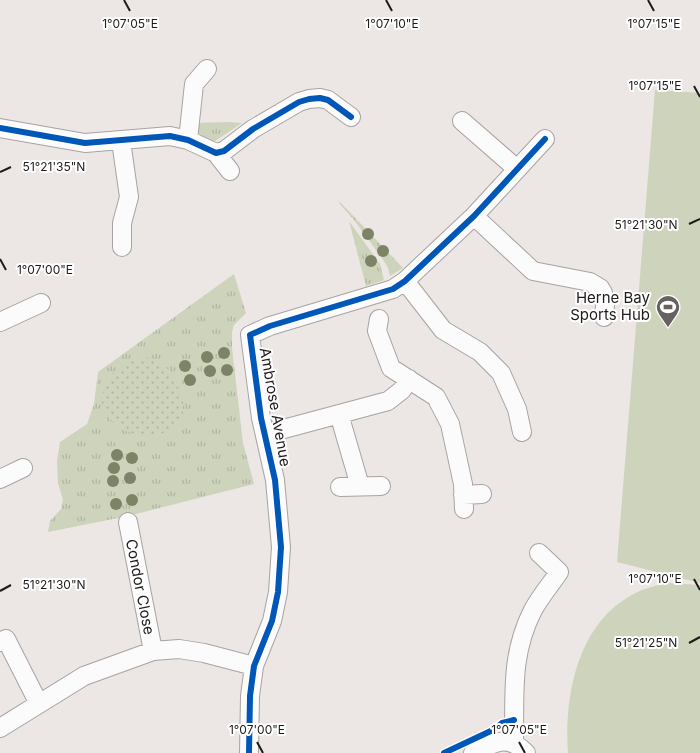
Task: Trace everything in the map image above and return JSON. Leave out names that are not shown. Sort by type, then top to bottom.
[{"type":"street","points":[[188,140],[194,84],[207,69]]},
{"type":"street","points":[[216,153],[224,150],[253,129],[299,102],[309,99],[320,98],[328,100],[351,117]]},
{"type":"street","points":[[462,121],[517,169]]},
{"type":"street","points":[[0,128],[85,143],[170,136],[188,140],[216,153],[230,171]]},
{"type":"street","name":"Ambrose Avenue","points":[[249,753],[250,696],[254,666],[272,621],[278,592],[281,547],[275,480],[264,434],[250,335],[270,326],[393,289],[405,281],[474,216],[545,139]]},
{"type":"street","points":[[121,141],[129,197],[122,223],[122,247]]},
{"type":"street","points":[[474,216],[534,271],[590,282],[600,288],[605,305],[604,317]]},
{"type":"street","points":[[405,281],[443,330],[480,352],[501,373],[517,409],[522,432]]},
{"type":"street","points":[[0,322],[41,303]]},
{"type":"street","points":[[379,319],[377,331],[390,368],[436,397],[450,424],[463,484],[464,502],[482,494]]},
{"type":"street","points":[[264,434],[388,402],[402,390],[408,379]]},
{"type":"street","points":[[339,414],[360,486]]},
{"type":"street","points":[[0,479],[23,468]]},
{"type":"street","points":[[340,487],[381,486]]},
{"type":"street","name":"Condor Close","points":[[128,522],[153,651]]},
{"type":"street","points":[[522,749],[515,666],[520,645],[534,609],[559,572],[539,553]]},
{"type":"street","points":[[0,642],[6,639],[39,704]]},
{"type":"street","name":"Condor Close","points":[[0,728],[84,676],[153,651],[178,649],[204,653],[254,666]]},
{"type":"street","points":[[473,753],[496,742],[508,741],[522,749]]},
{"type":"green space","name":"Herne Bay Sports Hub","points":[[655,90],[700,93],[700,583],[617,562]]},
{"type":"green space","points":[[193,123],[242,123],[212,143],[196,140]]},
{"type":"green space","points":[[340,202],[403,268],[390,276],[384,261]]},
{"type":"green space","points":[[349,221],[380,264],[384,280],[366,286]]},
{"type":"green space","points":[[234,274],[246,313],[234,325],[232,348],[243,443],[254,484],[128,516],[48,532],[50,521],[61,509],[63,500],[58,483],[57,461],[60,442],[87,424],[94,404],[98,372]]},
{"type":"green space","points":[[144,357],[158,360],[170,370],[183,398],[183,418],[167,431],[153,436],[135,434],[118,426],[105,412],[102,404],[105,385],[114,372],[126,364]]},
{"type":"green space","points":[[670,583],[700,585],[700,753],[568,753],[570,698],[576,670],[586,645],[599,623],[618,604],[641,591]]},
{"type":"cycle path","points":[[0,128],[85,143],[170,136],[188,140],[216,153],[224,151],[253,129],[299,102],[309,99],[320,98],[328,100],[351,117]]},
{"type":"cycle path","points":[[249,753],[250,696],[254,666],[272,621],[278,592],[281,547],[275,480],[261,418],[250,335],[270,326],[393,289],[405,281],[474,216],[545,139]]},
{"type":"cycle path","points":[[444,753],[495,729],[502,723],[514,720]]},
{"type":"place","name":"Herne Bay Sports Hub","points":[[668,328]]}]
